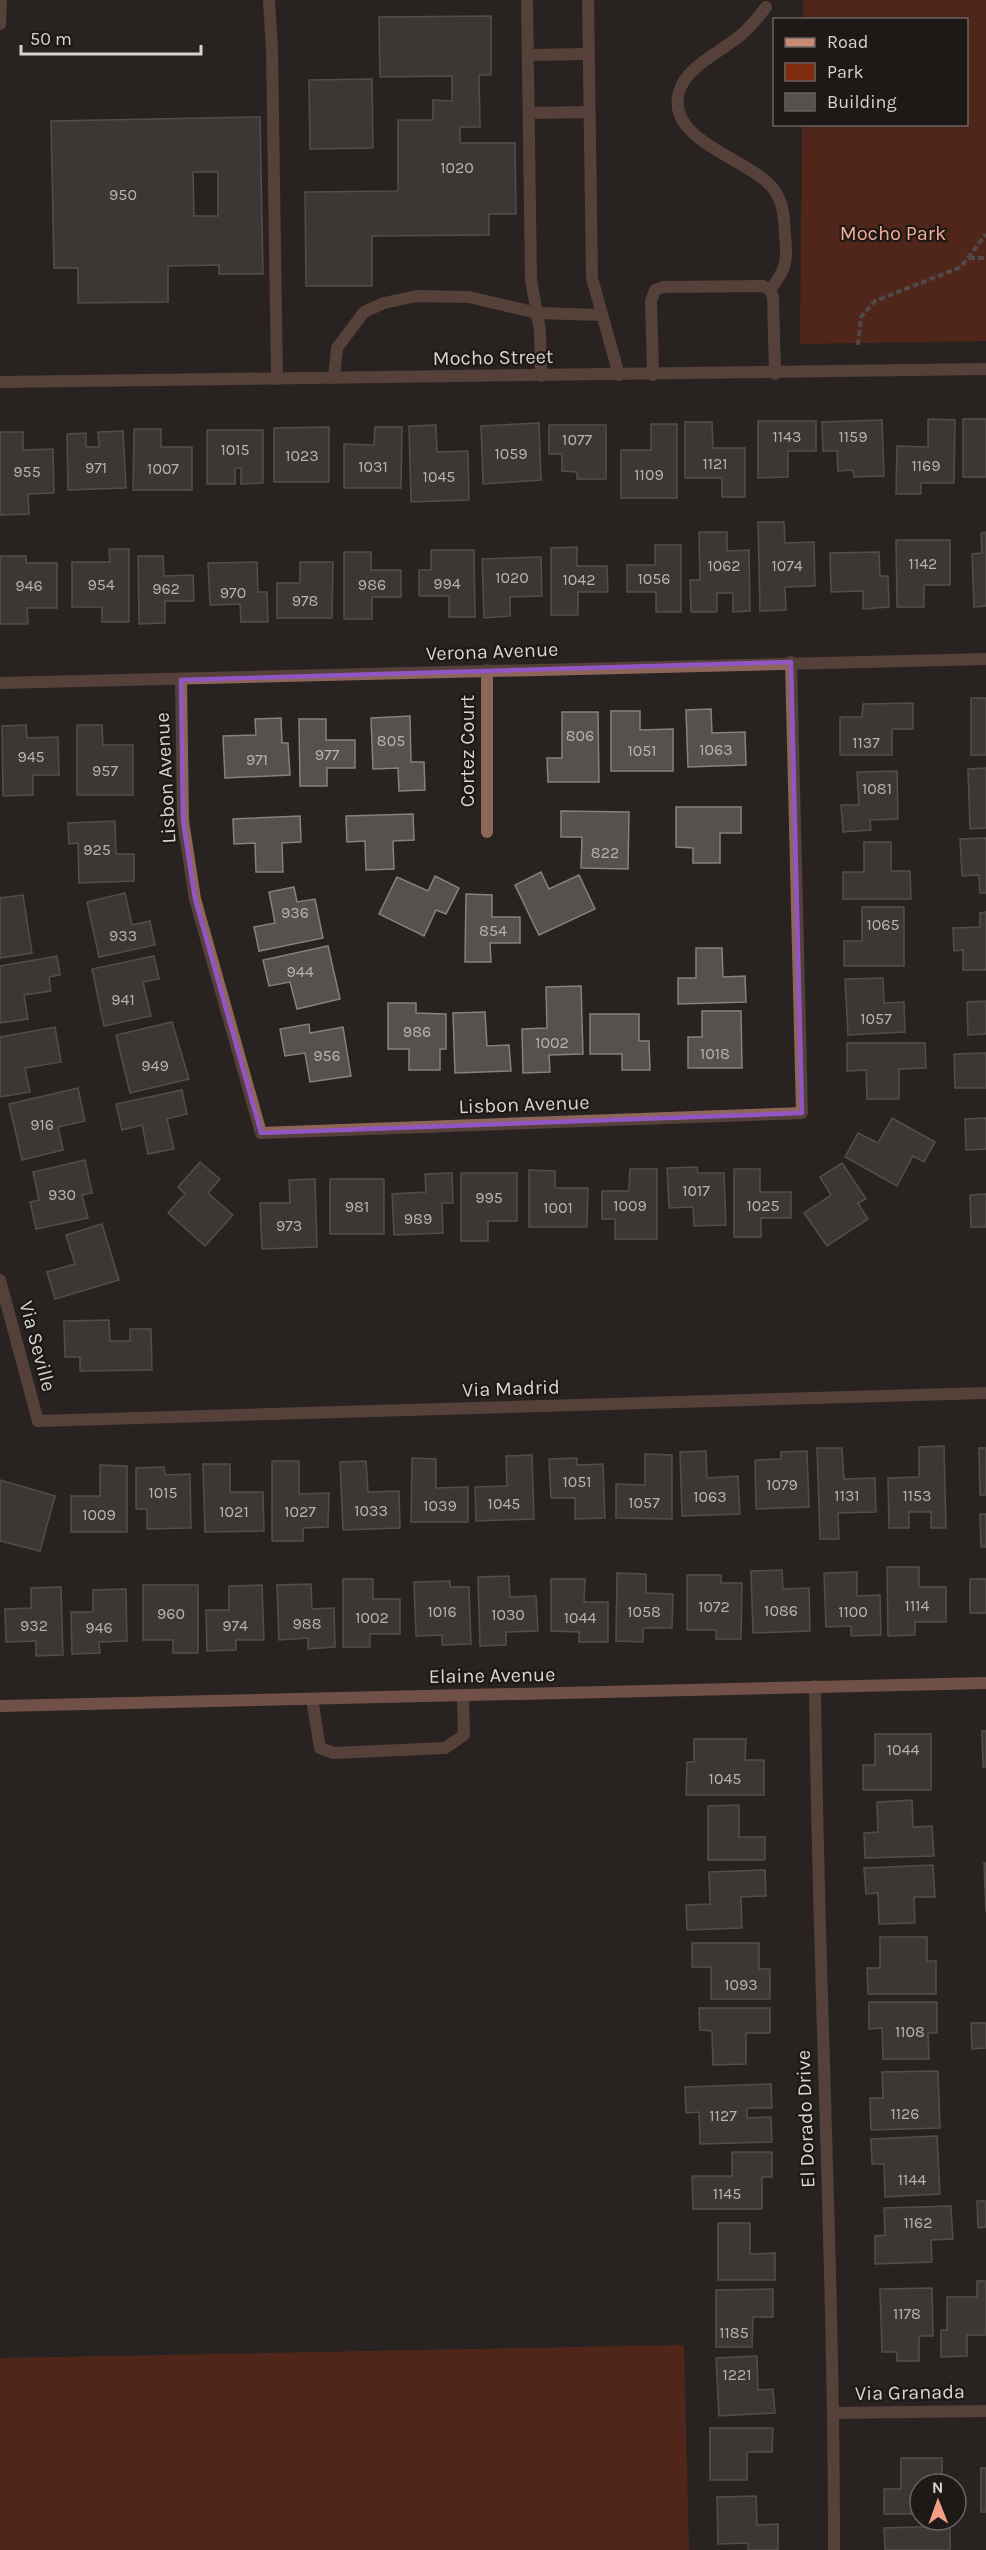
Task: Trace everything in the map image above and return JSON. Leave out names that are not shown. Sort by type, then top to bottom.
[{"type":"street","points":[[0,0],[0,24]]},
{"type":"street","points":[[269,0],[272,50],[277,379]]},
{"type":"street","points":[[527,0],[531,280],[537,313],[541,376]]},
{"type":"street","points":[[588,0],[592,278],[619,375]]},
{"type":"street","points":[[766,7],[744,33],[690,74],[679,91],[677,108],[683,121],[712,149],[757,174],[774,190],[783,207],[785,271],[770,290]]},
{"type":"street","points":[[528,55],[588,54]]},
{"type":"street","points":[[528,113],[589,112]]},
{"type":"street","points":[[653,375],[651,301],[655,290],[663,287],[763,286],[770,290],[773,297],[775,374]]},
{"type":"street","points":[[334,378],[337,348],[364,312],[384,303],[417,296],[469,297],[537,313],[601,315]]},
{"type":"street","name":"Mocho Street","points":[[0,381],[775,374],[986,369]]},
{"type":"street","name":"Verona Avenue","points":[[0,683],[986,659]]},
{"type":"street","name":"Lisbon Avenue","points":[[181,680],[183,821],[195,899],[261,1133],[802,1113],[792,662]]},
{"type":"street","name":"Cortez Court","points":[[487,670],[487,831]]},
{"type":"street","name":"Via Seville","points":[[0,1280],[38,1421]]},
{"type":"street","name":"Via Madrid","points":[[38,1421],[986,1393]]},
{"type":"street","name":"Elaine Avenue","points":[[0,1707],[986,1683]]},
{"type":"street","name":"El Dorado Drive","points":[[815,1686],[820,1984],[834,2413],[834,2550]]},
{"type":"street","points":[[312,1699],[320,1748],[324,1752],[334,1753],[445,1749],[464,1735],[463,1695]]},
{"type":"street","name":"Via Granada","points":[[834,2413],[986,2411]]},
{"type":"path","points":[[858,345],[861,317],[875,301],[961,267],[986,234]]},
{"type":"path","points":[[968,258],[986,258]]},
{"type":"highlighted area","points":[[791,662],[802,1113],[261,1133],[195,899],[183,821],[181,680]]},
{"type":"green space","name":"Mocho Park","points":[[803,0],[986,0],[986,341],[800,344],[802,126],[968,126],[968,18],[803,18]]},
{"type":"green space","points":[[684,2345],[689,2550],[0,2550],[0,2358]]},
{"type":"building","points":[[491,16],[491,75],[479,75],[480,127],[460,127],[460,143],[515,143],[516,214],[489,214],[489,235],[372,236],[372,286],[306,286],[305,192],[398,191],[398,120],[433,120],[433,100],[452,101],[452,76],[380,77],[379,17]]},
{"type":"building","points":[[372,79],[373,148],[310,149],[309,80]]},
{"type":"building","points":[[260,117],[263,274],[219,274],[219,265],[168,266],[168,302],[78,303],[78,268],[54,268],[51,121]],"holes":[[[193,172],[218,172],[218,216],[194,216]]]},
{"type":"building","points":[[928,419],[955,420],[954,483],[921,483],[921,494],[896,494],[897,446],[928,447]]},
{"type":"building","points":[[963,419],[986,419],[986,477],[963,477]]},
{"type":"building","points":[[882,420],[884,476],[854,477],[853,470],[838,471],[837,451],[823,451],[822,422]]},
{"type":"building","points":[[758,421],[816,421],[816,451],[788,451],[788,477],[758,478]]},
{"type":"building","points":[[685,422],[712,422],[713,448],[745,448],[745,497],[722,497],[722,478],[685,478]]},
{"type":"building","points":[[539,423],[541,480],[483,484],[481,426]]},
{"type":"building","points":[[651,424],[677,424],[677,498],[621,498],[621,450],[651,450]]},
{"type":"building","points":[[436,425],[437,452],[468,451],[469,500],[411,502],[409,426]]},
{"type":"building","points":[[549,425],[606,425],[606,479],[577,479],[577,472],[562,471],[562,454],[549,454]]},
{"type":"building","points":[[329,427],[329,482],[274,482],[274,428]]},
{"type":"building","points":[[375,427],[402,427],[401,488],[344,488],[344,444],[374,445]]},
{"type":"building","points":[[134,429],[161,429],[161,447],[192,447],[192,490],[133,490]]},
{"type":"building","points":[[207,430],[263,430],[263,483],[241,484],[241,468],[235,468],[235,484],[207,484]]},
{"type":"building","points":[[123,431],[126,488],[68,490],[67,434],[86,433],[86,447],[99,447],[98,432]]},
{"type":"building","points":[[0,432],[23,432],[23,450],[53,449],[54,493],[28,494],[29,514],[0,515]]},
{"type":"building","points":[[758,522],[784,522],[785,543],[814,542],[815,586],[785,587],[786,610],[760,611]]},
{"type":"building","points":[[699,532],[727,532],[727,551],[749,550],[750,611],[733,612],[733,593],[717,593],[717,612],[691,612],[690,580],[700,580]]},
{"type":"building","points":[[986,532],[986,606],[974,607],[972,554],[982,553],[981,533]]},
{"type":"building","points":[[896,540],[950,540],[950,585],[924,585],[924,607],[897,607]]},
{"type":"building","points":[[655,545],[681,545],[681,612],[656,612],[656,592],[627,592],[627,565],[655,565]]},
{"type":"building","points":[[577,547],[577,566],[607,566],[608,592],[578,592],[578,615],[551,615],[551,548]]},
{"type":"building","points":[[109,549],[129,549],[129,622],[102,622],[102,607],[72,607],[72,562],[110,562]]},
{"type":"building","points":[[431,550],[474,550],[475,617],[449,617],[449,596],[419,596],[419,570],[431,570]]},
{"type":"building","points":[[344,552],[371,552],[371,570],[401,570],[401,597],[372,597],[372,619],[344,619]]},
{"type":"building","points":[[879,552],[880,576],[888,576],[889,607],[863,609],[863,591],[831,592],[830,553]]},
{"type":"building","points":[[0,556],[26,556],[26,563],[57,563],[57,608],[27,608],[28,624],[0,624]]},
{"type":"building","points":[[138,556],[163,556],[164,576],[193,575],[194,601],[165,601],[165,623],[139,624]]},
{"type":"building","points":[[541,557],[542,596],[510,597],[510,616],[484,618],[482,559]]},
{"type":"building","points":[[257,562],[258,592],[267,592],[268,622],[241,622],[240,604],[210,605],[208,563]]},
{"type":"building","points":[[300,562],[333,562],[332,618],[277,618],[277,583],[300,583]]},
{"type":"building","points":[[971,698],[986,698],[986,755],[971,755]]},
{"type":"building","points":[[913,703],[913,729],[892,729],[892,755],[840,755],[840,717],[862,717],[863,704]]},
{"type":"building","points":[[711,709],[712,733],[745,732],[746,765],[688,767],[686,710]]},
{"type":"building","points":[[611,711],[640,711],[640,730],[673,729],[673,771],[611,771]]},
{"type":"building","points":[[562,712],[598,712],[599,782],[548,782],[547,758],[562,758]]},
{"type":"building","points":[[410,716],[411,762],[424,762],[425,790],[399,791],[398,768],[373,769],[371,718]]},
{"type":"building","points":[[281,718],[282,743],[288,743],[290,775],[225,778],[223,736],[256,735],[255,719]]},
{"type":"building","points":[[299,719],[326,719],[326,740],[355,740],[355,768],[327,768],[327,786],[300,786]]},
{"type":"building","points":[[26,725],[27,738],[58,737],[59,775],[33,775],[33,795],[3,796],[2,726]]},
{"type":"building","points":[[77,725],[102,725],[103,745],[133,745],[133,795],[77,795]]},
{"type":"building","points":[[986,768],[986,828],[970,829],[968,769]]},
{"type":"building","points":[[897,771],[898,819],[870,820],[871,830],[843,832],[841,805],[859,805],[857,772]]},
{"type":"building","points":[[676,807],[741,807],[741,833],[720,833],[720,863],[693,863],[693,848],[676,847]]},
{"type":"building","points":[[561,811],[629,812],[628,869],[581,868],[582,837],[561,837]]},
{"type":"building","points":[[413,814],[414,840],[393,841],[394,869],[366,870],[365,841],[347,842],[346,816]]},
{"type":"building","points":[[300,816],[301,842],[282,843],[283,872],[256,872],[255,843],[234,844],[233,819]]},
{"type":"building","points":[[115,821],[116,854],[134,854],[134,881],[79,883],[78,843],[69,844],[68,823]]},
{"type":"building","points":[[986,838],[986,893],[980,893],[979,875],[962,876],[960,839]]},
{"type":"building","points":[[864,842],[891,842],[891,871],[910,871],[911,899],[843,899],[843,872],[864,872]]},
{"type":"building","points":[[541,872],[549,889],[579,875],[595,909],[539,935],[515,885]]},
{"type":"building","points":[[435,876],[459,888],[446,914],[436,910],[424,936],[379,914],[397,877],[428,891]]},
{"type":"building","points":[[294,887],[297,902],[315,899],[323,938],[259,951],[254,927],[275,923],[269,892]]},
{"type":"building","points":[[125,893],[132,925],[150,921],[155,945],[99,957],[87,902]]},
{"type":"building","points":[[466,894],[492,895],[492,917],[520,917],[520,943],[490,943],[491,962],[465,962]]},
{"type":"building","points":[[23,895],[32,953],[0,958],[0,898]]},
{"type":"building","points":[[862,907],[904,907],[904,966],[844,966],[844,941],[862,941]]},
{"type":"building","points":[[986,912],[986,970],[963,970],[963,950],[954,951],[953,928],[980,927],[980,913]]},
{"type":"building","points":[[328,946],[340,999],[297,1009],[290,982],[269,986],[263,960]]},
{"type":"building","points":[[696,948],[722,948],[723,977],[745,976],[746,1002],[678,1004],[678,978],[696,978]]},
{"type":"building","points":[[57,956],[60,975],[49,977],[51,991],[24,995],[28,1019],[0,1023],[0,966]]},
{"type":"building","points":[[154,956],[159,979],[143,982],[151,1016],[104,1026],[92,969]]},
{"type":"building","points":[[883,978],[884,1003],[904,1002],[905,1032],[848,1035],[845,979]]},
{"type":"building","points":[[581,986],[583,1054],[549,1055],[550,1072],[523,1073],[522,1029],[547,1028],[546,987]]},
{"type":"building","points":[[986,1001],[986,1034],[968,1035],[967,1002]]},
{"type":"building","points":[[388,1003],[416,1003],[416,1013],[446,1014],[446,1049],[440,1049],[440,1070],[409,1070],[409,1049],[388,1049]]},
{"type":"building","points":[[702,1011],[741,1011],[742,1068],[688,1068],[688,1037],[702,1037]]},
{"type":"building","points":[[485,1012],[487,1046],[509,1045],[511,1071],[455,1073],[453,1013]]},
{"type":"building","points":[[590,1014],[639,1014],[639,1041],[649,1041],[650,1070],[622,1070],[622,1054],[590,1054]]},
{"type":"building","points":[[172,1022],[189,1079],[130,1093],[116,1035]]},
{"type":"building","points":[[309,1024],[310,1033],[343,1027],[351,1076],[310,1082],[305,1053],[285,1056],[280,1029]]},
{"type":"building","points":[[55,1027],[61,1062],[25,1068],[30,1092],[0,1097],[0,1037]]},
{"type":"building","points":[[847,1043],[925,1043],[926,1068],[899,1069],[899,1099],[867,1099],[866,1070],[847,1071]]},
{"type":"building","points":[[986,1053],[986,1088],[955,1088],[954,1054]]},
{"type":"building","points":[[78,1088],[85,1121],[58,1127],[63,1150],[22,1160],[9,1104]]},
{"type":"building","points":[[182,1090],[187,1114],[167,1119],[174,1149],[148,1154],[142,1125],[122,1130],[116,1104]]},
{"type":"building","points":[[892,1118],[935,1142],[924,1162],[913,1156],[897,1186],[845,1157],[858,1133],[878,1143]]},
{"type":"building","points":[[986,1118],[986,1149],[966,1150],[965,1119]]},
{"type":"building","points":[[85,1160],[92,1193],[82,1195],[88,1218],[36,1229],[30,1202],[39,1200],[33,1172]]},
{"type":"building","points":[[200,1162],[220,1179],[208,1193],[233,1215],[205,1246],[168,1213],[185,1194],[178,1187]]},
{"type":"building","points":[[842,1163],[866,1199],[858,1203],[868,1219],[827,1246],[804,1213],[831,1195],[820,1177]]},
{"type":"building","points":[[697,1167],[698,1173],[724,1173],[726,1225],[694,1226],[693,1207],[669,1208],[667,1168]]},
{"type":"building","points":[[630,1169],[657,1169],[657,1239],[615,1239],[615,1219],[602,1219],[602,1191],[629,1191]]},
{"type":"building","points":[[734,1169],[760,1169],[760,1192],[791,1192],[791,1218],[761,1218],[761,1237],[734,1237]]},
{"type":"building","points":[[529,1170],[555,1171],[555,1188],[588,1188],[587,1227],[529,1227]]},
{"type":"building","points":[[452,1173],[453,1203],[442,1203],[443,1233],[394,1235],[392,1194],[426,1192],[425,1174]]},
{"type":"building","points":[[461,1173],[517,1173],[517,1221],[488,1221],[488,1241],[461,1241]]},
{"type":"building","points":[[315,1179],[317,1247],[262,1249],[260,1203],[290,1203],[289,1180]]},
{"type":"building","points":[[330,1179],[384,1179],[384,1234],[330,1234]]},
{"type":"building","points":[[986,1194],[986,1227],[971,1227],[970,1195]]},
{"type":"building","points":[[102,1224],[119,1280],[55,1299],[47,1272],[75,1264],[66,1235]]},
{"type":"building","points":[[109,1320],[110,1341],[130,1341],[130,1329],[151,1329],[152,1370],[80,1371],[80,1357],[65,1357],[64,1321]]},
{"type":"building","points":[[944,1446],[946,1528],[931,1528],[931,1512],[909,1512],[909,1528],[889,1528],[888,1478],[919,1477],[919,1447]]},
{"type":"building","points":[[817,1448],[842,1448],[844,1479],[875,1478],[876,1512],[838,1513],[839,1539],[820,1539]]},
{"type":"building","points":[[979,1448],[986,1448],[986,1495],[980,1495]]},
{"type":"building","points":[[706,1451],[707,1478],[738,1476],[740,1514],[682,1516],[680,1452]]},
{"type":"building","points":[[807,1451],[809,1507],[756,1509],[755,1460],[781,1459],[781,1452]]},
{"type":"building","points":[[645,1454],[672,1455],[672,1519],[616,1518],[616,1484],[645,1485]]},
{"type":"building","points":[[532,1455],[534,1519],[476,1521],[475,1487],[507,1486],[506,1456]]},
{"type":"building","points":[[412,1458],[436,1459],[436,1488],[468,1487],[468,1522],[411,1522]]},
{"type":"building","points":[[577,1458],[577,1465],[603,1464],[605,1518],[575,1519],[575,1498],[551,1498],[549,1459]]},
{"type":"building","points":[[272,1461],[299,1461],[299,1494],[329,1493],[328,1527],[303,1528],[303,1541],[272,1541]]},
{"type":"building","points":[[366,1461],[368,1492],[399,1491],[400,1528],[343,1530],[340,1462]]},
{"type":"building","points":[[203,1464],[230,1464],[230,1492],[263,1492],[264,1531],[205,1532]]},
{"type":"building","points":[[100,1465],[127,1466],[127,1532],[71,1532],[71,1496],[100,1496]]},
{"type":"building","points":[[164,1467],[165,1475],[190,1474],[191,1528],[147,1529],[147,1509],[136,1509],[136,1468]]},
{"type":"building","points":[[0,1480],[55,1496],[40,1551],[0,1541]]},
{"type":"building","points":[[980,1514],[986,1514],[986,1547],[981,1547]]},
{"type":"building","points":[[887,1567],[919,1567],[919,1587],[946,1587],[946,1622],[915,1622],[915,1635],[888,1636]]},
{"type":"building","points":[[782,1570],[783,1589],[809,1588],[810,1631],[753,1633],[751,1571]]},
{"type":"building","points":[[857,1572],[857,1596],[880,1595],[881,1635],[851,1636],[851,1626],[826,1627],[824,1573]]},
{"type":"building","points":[[617,1573],[646,1574],[646,1593],[673,1594],[672,1628],[643,1628],[643,1642],[616,1641]]},
{"type":"building","points":[[687,1575],[721,1575],[721,1583],[742,1583],[741,1639],[716,1639],[716,1630],[687,1630]]},
{"type":"building","points":[[509,1576],[510,1597],[536,1596],[538,1631],[506,1632],[506,1645],[480,1646],[478,1577]]},
{"type":"building","points":[[343,1579],[373,1579],[373,1599],[400,1599],[400,1634],[370,1634],[370,1647],[343,1647]]},
{"type":"building","points":[[551,1579],[585,1579],[584,1602],[608,1602],[608,1642],[579,1642],[579,1632],[551,1631]]},
{"type":"building","points":[[970,1579],[986,1579],[986,1613],[970,1613]]},
{"type":"building","points":[[450,1581],[450,1587],[469,1587],[471,1644],[442,1645],[442,1635],[416,1636],[414,1582]]},
{"type":"building","points":[[311,1584],[312,1609],[334,1608],[335,1647],[308,1649],[308,1638],[279,1640],[277,1585]]},
{"type":"building","points":[[143,1585],[198,1585],[198,1653],[173,1653],[173,1640],[143,1640]]},
{"type":"building","points":[[262,1585],[264,1640],[236,1640],[236,1650],[207,1651],[206,1610],[229,1610],[229,1586]]},
{"type":"building","points":[[61,1587],[63,1655],[36,1656],[36,1641],[6,1642],[5,1609],[31,1608],[31,1588]]},
{"type":"building","points":[[126,1589],[127,1641],[99,1642],[100,1653],[72,1654],[71,1612],[93,1612],[93,1590]]},
{"type":"building","points":[[982,1731],[986,1731],[986,1767],[983,1767]]},
{"type":"building","points":[[875,1734],[931,1734],[931,1790],[863,1790],[863,1765],[875,1765]]},
{"type":"building","points":[[694,1739],[746,1739],[745,1760],[764,1760],[764,1795],[686,1795],[687,1762],[694,1762]]},
{"type":"building","points":[[912,1800],[913,1827],[932,1826],[934,1856],[865,1858],[864,1833],[878,1832],[877,1802]]},
{"type":"building","points":[[739,1805],[739,1837],[765,1837],[765,1860],[708,1860],[708,1806]]},
{"type":"building","points":[[984,1863],[986,1863],[986,1912]]},
{"type":"building","points":[[933,1865],[935,1897],[914,1897],[915,1923],[879,1924],[878,1893],[866,1894],[864,1868]]},
{"type":"building","points":[[765,1870],[766,1896],[741,1897],[742,1928],[687,1930],[686,1905],[710,1904],[709,1872]]},
{"type":"building","points":[[880,1937],[927,1937],[927,1961],[936,1961],[936,1994],[868,1994],[867,1968],[880,1968]]},
{"type":"building","points":[[692,1943],[759,1943],[759,1969],[770,1969],[770,1999],[711,1999],[711,1967],[692,1967]]},
{"type":"building","points":[[869,2002],[937,2002],[937,2033],[928,2033],[929,2059],[883,2059],[882,2028],[869,2029]]},
{"type":"building","points":[[699,2008],[770,2008],[770,2033],[746,2033],[746,2064],[713,2065],[712,2031],[700,2030]]},
{"type":"building","points":[[971,2023],[986,2023],[986,2048],[972,2049]]},
{"type":"building","points":[[938,2071],[940,2128],[871,2130],[870,2098],[883,2098],[882,2072]]},
{"type":"building","points":[[771,2084],[772,2108],[747,2108],[747,2118],[771,2117],[772,2142],[700,2144],[699,2112],[686,2113],[685,2087]]},
{"type":"building","points":[[937,2136],[940,2194],[885,2197],[884,2164],[872,2164],[871,2139]]},
{"type":"building","points":[[732,2152],[772,2152],[772,2177],[762,2177],[762,2209],[693,2209],[692,2176],[732,2176]]},
{"type":"building","points":[[977,2201],[986,2201],[986,2227],[978,2228]]},
{"type":"building","points":[[951,2206],[953,2239],[931,2240],[932,2262],[875,2264],[875,2236],[885,2235],[884,2208]]},
{"type":"building","points":[[718,2223],[750,2223],[750,2254],[775,2253],[775,2280],[718,2280]]},
{"type":"building","points":[[977,2281],[986,2281],[986,2335],[967,2335],[967,2356],[941,2357],[941,2330],[947,2330],[947,2297],[977,2297]]},
{"type":"building","points":[[932,2288],[933,2336],[919,2336],[919,2361],[897,2361],[897,2352],[882,2352],[880,2289]]},
{"type":"building","points":[[773,2289],[773,2317],[753,2317],[752,2347],[716,2347],[716,2290]]},
{"type":"building","points":[[757,2356],[758,2390],[773,2389],[775,2413],[719,2416],[716,2358]]},
{"type":"building","points":[[710,2428],[773,2428],[772,2452],[747,2452],[747,2480],[710,2480]]},
{"type":"building","points":[[901,2458],[942,2458],[942,2472],[908,2472],[908,2514],[884,2514],[884,2489],[901,2489]]},
{"type":"building","points":[[981,2468],[986,2468],[986,2512],[981,2512]]},
{"type":"building","points":[[756,2496],[757,2525],[778,2524],[778,2550],[748,2550],[748,2543],[718,2544],[717,2497]]},
{"type":"building","points":[[908,2527],[908,2532],[950,2532],[950,2550],[885,2550],[884,2528]]}]
